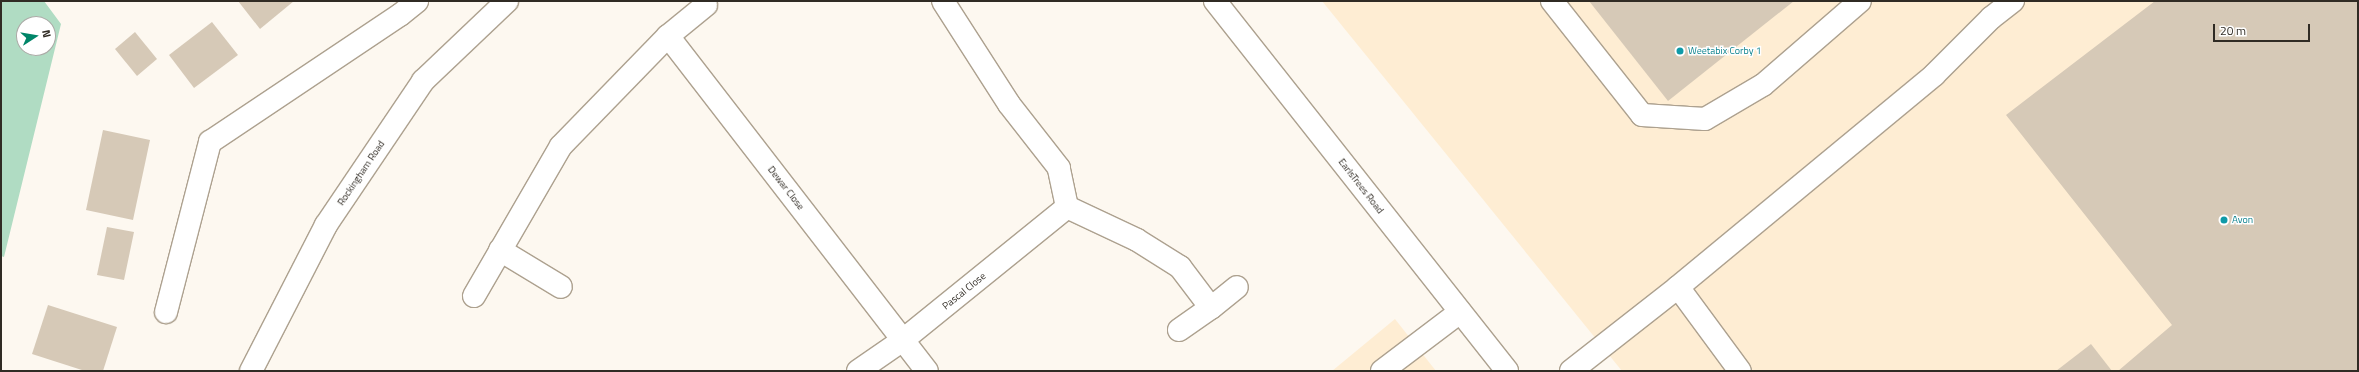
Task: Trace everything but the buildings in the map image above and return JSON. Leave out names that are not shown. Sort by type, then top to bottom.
[{"type":"street","points":[[166,312],[210,142],[400,15],[417,1]]},
{"type":"street","name":"Rockingham Road","points":[[251,371],[326,224],[423,81],[507,1]]},
{"type":"street","points":[[943,1],[1009,104],[1060,168],[1067,207],[1137,240],[1180,267],[1211,308]]},
{"type":"street","name":"EarlsTrees Road","points":[[1215,1],[1507,371]]},
{"type":"street","points":[[1552,1],[1642,115],[1705,119],[1763,85],[1860,1]]},
{"type":"street","points":[[1571,371],[1678,287],[1934,75],[1991,18],[2013,1]]},
{"type":"street","points":[[474,296],[561,146],[668,36],[706,5]]},
{"type":"street","name":"Dewar Close","points":[[668,36],[927,371]]},
{"type":"street","name":"Pascal Close","points":[[858,371],[903,340],[1067,207]]},
{"type":"street","points":[[500,250],[561,287]]},
{"type":"street","points":[[1678,287],[1740,371]]},
{"type":"street","points":[[1179,330],[1237,288]]},
{"type":"street","points":[[1382,371],[1460,312]]},
{"type":"shaded area","points":[[1322,1],[2358,1],[2358,371],[1622,371]]},
{"type":"shaded area","points":[[1395,319],[1436,371],[1332,371]]},
{"type":"green space","points":[[1,1],[44,1],[55,16],[16,16],[16,56],[53,56],[4,257],[1,256]]},
{"type":"green space","points":[[56,17],[61,24],[56,44]]},
{"type":"place","name":"Weetabix Corby 1","points":[[1680,51]]},
{"type":"place","name":"Avon","points":[[2224,220]]}]
